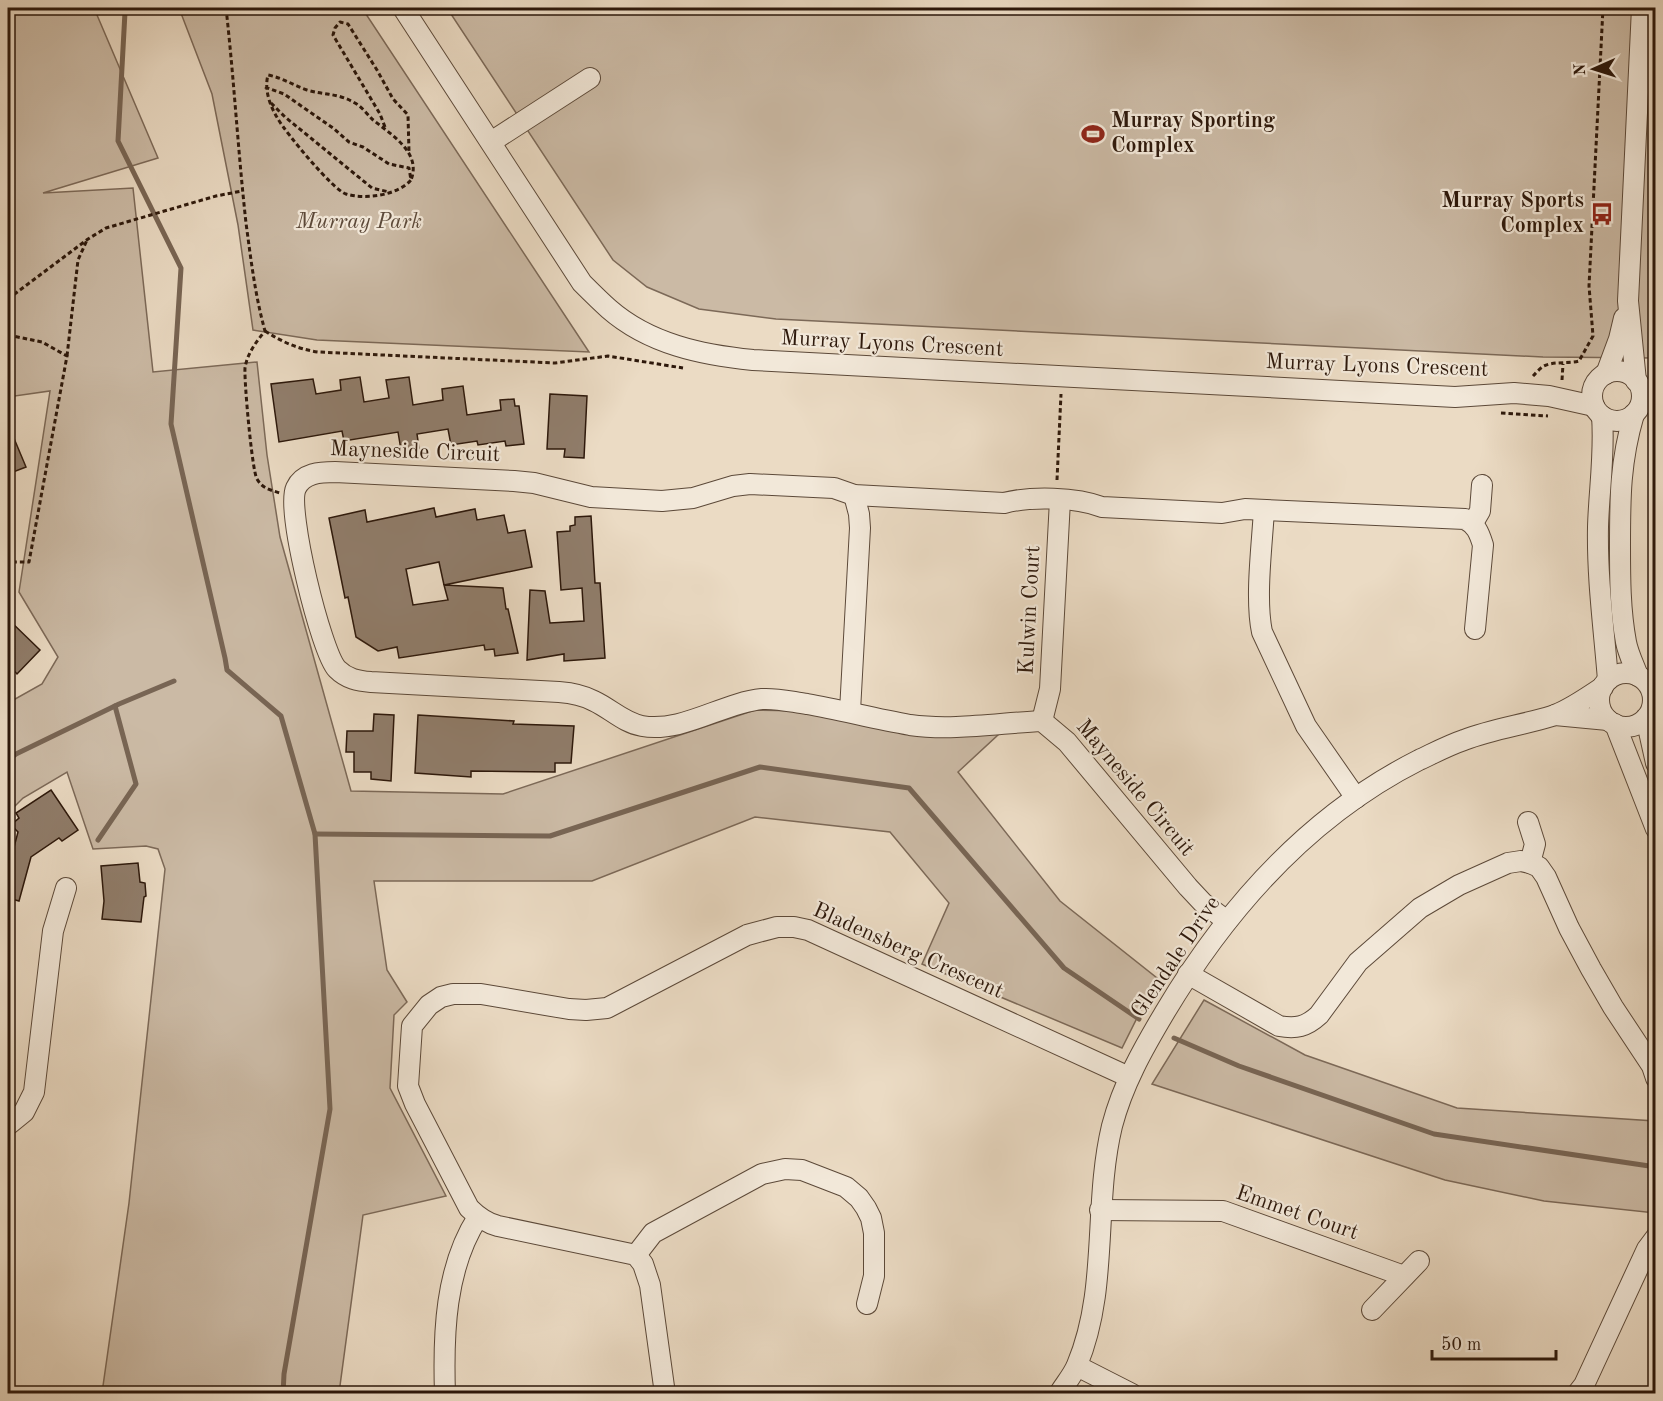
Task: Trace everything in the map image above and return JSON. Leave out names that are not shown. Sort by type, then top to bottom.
[{"type":"street","name":"Murray Lyons Crescent","points":[[403,8],[582,283],[610,310],[641,331],[675,346],[709,356],[753,360],[1455,397],[1514,393],[1549,396],[1598,411]]},
{"type":"street","points":[[1636,381],[1628,301],[1642,8]]},
{"type":"street","points":[[491,142],[591,78]]},
{"type":"street","points":[[1628,301],[1619,339],[1602,377],[1593,388],[1604,452],[1598,528],[1605,684],[1600,704],[1612,722],[1656,829]]},
{"type":"street","points":[[1598,411],[1610,420],[1627,419],[1640,407],[1642,398],[1641,389],[1636,381],[1622,372],[1614,372],[1602,377]]},
{"type":"street","name":"Murray Lyons Crescent","points":[[1549,396],[1602,377]]},
{"type":"street","points":[[1634,414],[1621,471],[1620,567],[1626,644],[1653,695],[1651,712],[1656,763]]},
{"type":"street","name":"Mayneside Circuit","points":[[1227,921],[1203,903],[1188,887],[1066,742],[1042,721],[947,726],[911,725],[850,711],[762,699],[674,724],[659,727],[643,726],[628,722],[579,694],[371,682],[347,677],[337,669],[329,657],[314,610],[294,514],[293,497],[297,486],[306,477],[318,472],[335,472],[514,481],[534,483],[591,496],[662,501],[693,498],[733,486],[750,484],[834,488],[854,495],[1004,503],[1020,499],[1060,500],[1087,502],[1102,507],[1222,513],[1245,509],[1443,517],[1465,519],[1473,524]]},
{"type":"street","points":[[1475,629],[1483,544],[1473,524],[1480,511],[1482,485]]},
{"type":"street","points":[[850,711],[860,528],[854,495]]},
{"type":"street","name":"Kulwin Court","points":[[1042,721],[1050,689],[1060,500]]},
{"type":"street","points":[[1264,510],[1260,612],[1262,632],[1306,726],[1356,798]]},
{"type":"street","points":[[1605,684],[1622,673],[1647,680]]},
{"type":"street","name":"Glendale Drive","points":[[1059,1394],[1077,1366],[1094,1305],[1098,1279],[1103,1177],[1112,1127],[1129,1077],[1141,1052],[1188,974],[1227,921],[1317,826],[1393,774],[1464,740],[1555,715],[1605,684]]},
{"type":"street","points":[[1612,722],[1632,726],[1651,712]]},
{"type":"street","name":"Glendale Drive","points":[[1555,715],[1612,722]]},
{"type":"street","points":[[1528,822],[1535,844],[1530,862]]},
{"type":"street","points":[[1188,974],[1279,1026],[1301,1027],[1311,1023],[1319,1016],[1358,962],[1420,908],[1459,885],[1508,863],[1530,862],[1539,867],[1546,877],[1591,969],[1652,1066],[1656,1078]]},
{"type":"street","points":[[8,1125],[24,1112],[34,1092],[53,931],[66,888]]},
{"type":"street","name":"Bladensberg Crescent","points":[[478,1217],[469,1208],[414,1104],[408,1086],[412,1026],[429,1005],[453,993],[481,994],[569,1009],[607,1008],[747,935],[777,927],[794,927],[808,930],[1129,1077]]},
{"type":"street","points":[[636,1255],[653,1233],[762,1174],[785,1169],[802,1170],[846,1187],[859,1198],[866,1208],[874,1233],[874,1276],[867,1304]]},
{"type":"street","name":"Emmet Court","points":[[1100,1210],[1222,1211],[1404,1276]]},
{"type":"street","points":[[445,1394],[445,1334],[451,1284],[460,1249],[478,1217],[498,1226],[636,1255],[643,1264],[650,1285],[665,1394]]},
{"type":"street","points":[[1577,1394],[1584,1385],[1652,1240],[1656,1237]]},
{"type":"street","points":[[1372,1310],[1419,1261]]},
{"type":"street","points":[[1077,1366],[1132,1394]]},
{"type":"path","points":[[226,8],[243,191],[256,299],[265,331],[254,344],[245,368],[254,471],[256,479],[263,487],[293,497]]},
{"type":"path","points":[[1514,393],[1543,367],[1579,361],[1593,336],[1589,286],[1603,8]]},
{"type":"path","points":[[386,129],[380,114],[333,35],[334,28],[340,22],[348,24],[393,99],[408,115],[409,152],[414,173],[405,187],[368,196],[345,194],[332,184],[278,119],[265,87],[268,75],[285,79],[296,86],[315,92],[331,93],[357,104],[386,129],[396,136],[409,152]]},
{"type":"path","points":[[265,87],[284,94],[349,142],[363,147],[389,165],[409,168],[411,180]]},
{"type":"path","points":[[270,101],[285,117],[372,188],[390,192]]},
{"type":"path","points":[[8,299],[88,239],[116,224],[216,196],[243,191]]},
{"type":"path","points":[[8,562],[29,562],[67,356],[78,260],[88,239]]},
{"type":"path","points":[[1655,345],[1656,333]]},
{"type":"path","points":[[8,335],[42,342],[67,356]]},
{"type":"path","points":[[1563,364],[1563,372]]},
{"type":"path","points":[[1060,500],[1057,481],[1062,392]]},
{"type":"green space","points":[[8,8],[94,8],[158,158],[43,193],[133,188],[153,372],[257,362],[267,455],[280,537],[351,791],[503,794],[755,710],[809,711],[999,734],[958,772],[1060,901],[1157,978],[1122,1048],[922,964],[949,903],[890,832],[755,817],[592,881],[374,881],[387,970],[407,1002],[394,1015],[390,1088],[446,1196],[363,1215],[339,1393],[102,1393],[129,1203],[165,869],[158,849],[146,846],[93,849],[67,772],[23,798],[8,813],[8,703],[42,684],[58,657],[19,592],[50,391],[8,397]]},
{"type":"green space","name":"Murray Park","points":[[179,8],[362,8],[589,352],[317,340],[253,330],[238,225],[212,94]]},
{"type":"green space","name":"Murray Sporting Complex","points":[[447,8],[1655,8],[1655,358],[1543,357],[776,319],[699,309],[647,287],[613,260]]},
{"type":"green space","points":[[1204,1000],[1305,1055],[1457,1108],[1655,1121],[1655,1213],[1544,1201],[1445,1180],[1152,1084]]},
{"type":"building","points":[[360,377],[364,402],[389,398],[386,380],[409,377],[413,405],[443,400],[442,389],[463,386],[467,415],[501,410],[500,400],[514,399],[515,406],[519,406],[524,444],[506,446],[505,441],[478,445],[477,441],[451,445],[448,429],[417,434],[420,454],[402,456],[398,432],[344,441],[342,431],[279,442],[271,384],[313,379],[316,394],[341,390],[340,380]]},
{"type":"building","points":[[550,394],[587,396],[584,458],[564,457],[565,449],[547,449]]},
{"type":"building","points":[[8,424],[26,467],[8,474]]},
{"type":"building","points":[[434,508],[436,517],[475,509],[477,520],[504,515],[508,533],[525,530],[532,567],[444,585],[503,588],[518,653],[495,656],[494,649],[485,650],[484,645],[399,658],[397,647],[378,651],[356,637],[348,597],[345,598],[329,518],[365,510],[367,522]],"holes":[[[439,562],[448,600],[413,605],[406,569]]]},
{"type":"building","points":[[591,516],[595,583],[600,583],[605,658],[564,661],[564,654],[527,660],[530,590],[545,591],[550,623],[584,621],[582,588],[561,590],[557,532],[570,531],[570,526],[575,525],[575,517]]},
{"type":"building","points":[[8,619],[40,650],[17,674],[8,664]]},
{"type":"building","points":[[374,714],[394,715],[391,781],[371,779],[371,772],[354,772],[354,752],[346,752],[347,731],[373,731]]},
{"type":"building","points":[[418,715],[514,721],[513,724],[574,726],[571,763],[555,763],[555,772],[471,771],[471,777],[415,773]]},
{"type":"building","points":[[51,790],[78,830],[62,841],[59,838],[31,857],[19,901],[8,898],[8,853],[12,855],[18,832],[11,825],[19,818],[16,813]]},
{"type":"building","points":[[138,863],[140,882],[145,883],[146,896],[141,922],[102,919],[104,901],[101,866]]},
{"type":"waterway","points":[[121,8],[125,12],[118,141],[181,268],[171,424],[227,670],[281,716],[315,834],[330,1109],[284,1374],[283,1394]]},
{"type":"waterway","points":[[8,760],[119,704],[174,681]]},
{"type":"waterway","points":[[98,840],[136,784],[115,706]]},
{"type":"waterway","points":[[315,834],[550,836],[760,767],[909,788],[1064,968],[1139,1019]]},
{"type":"waterway","points":[[1174,1038],[1239,1066],[1434,1134],[1656,1167]]},
{"type":"place","name":"Murray Sporting Complex","points":[[1093,134]]},
{"type":"place","name":"Murray Sports Complex","points":[[1602,214]]}]
